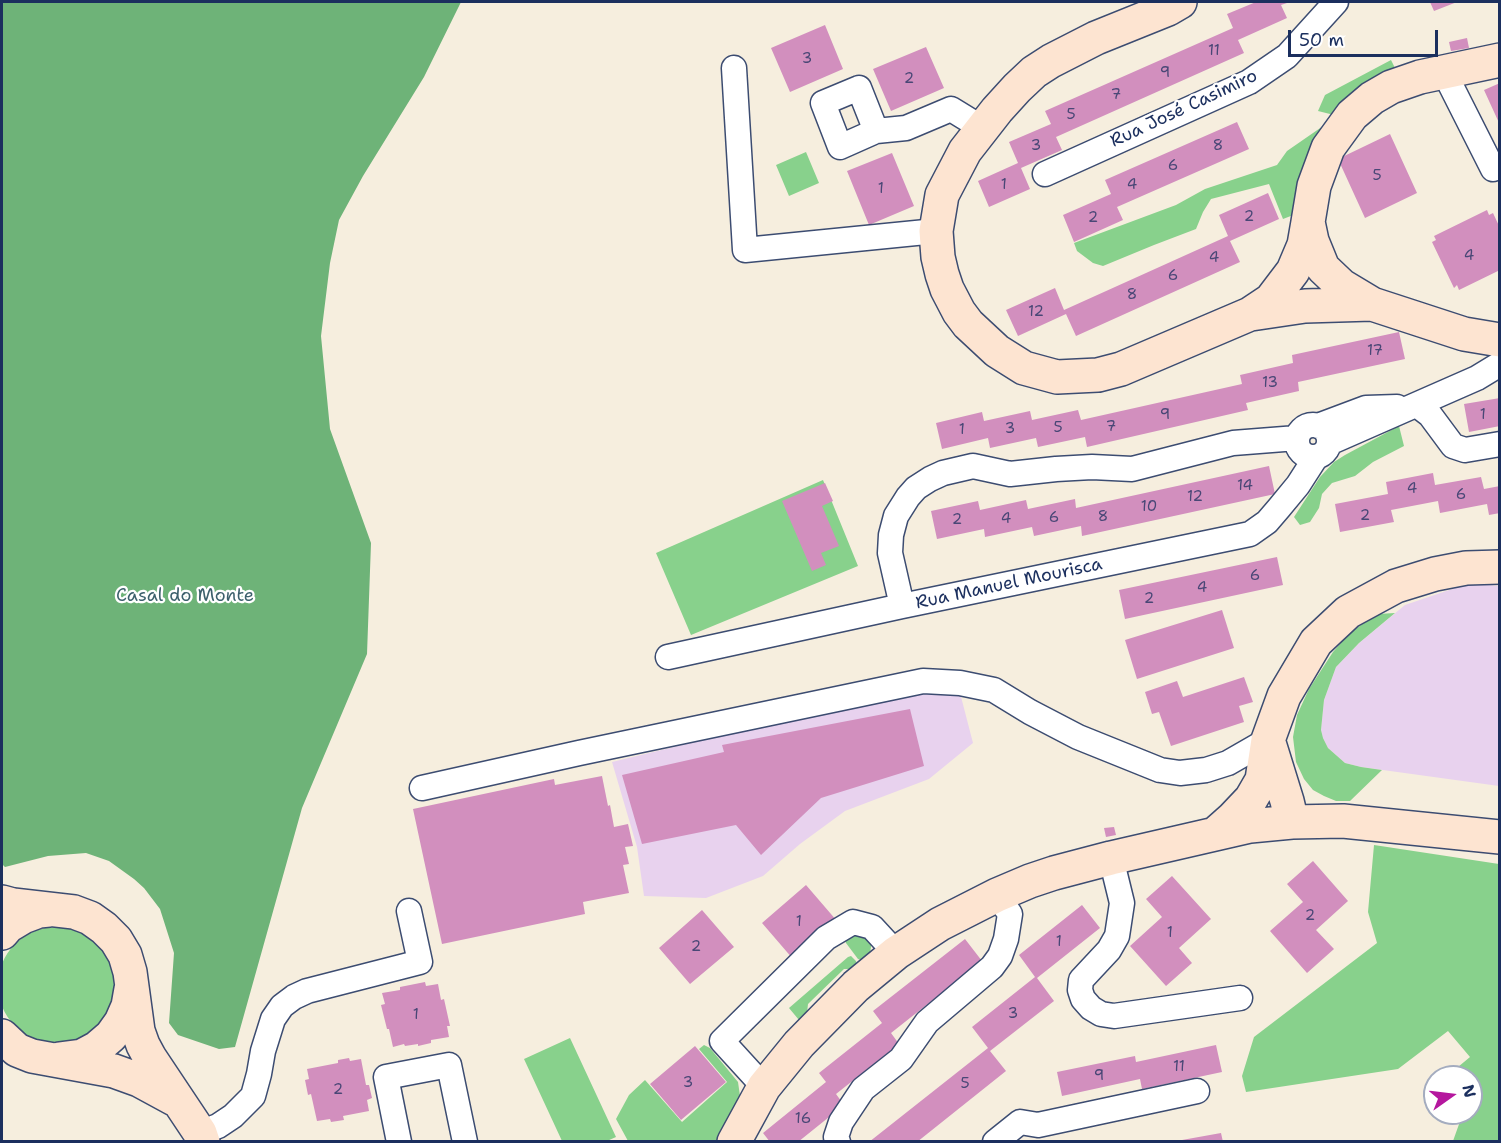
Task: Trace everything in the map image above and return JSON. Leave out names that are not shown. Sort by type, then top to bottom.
[{"type":"street","points":[[1180,2],[1168,9],[1137,11],[1096,38],[1034,72],[982,128],[965,151],[942,195],[936,231],[938,257],[947,289],[968,324],[997,351],[1024,368],[1057,376],[1098,375],[1121,369],[1250,314],[1271,300],[1293,271],[1304,245],[1314,186],[1328,148],[1352,115],[1372,98],[1391,87],[1420,77],[1500,60]]},
{"type":"street","name":"Rua José Casimiro","points":[[1045,174],[1248,82],[1287,56],[1336,2]]},
{"type":"street","points":[[734,68],[745,250],[936,231]]},
{"type":"street","points":[[1444,72],[1493,169],[1500,166]]},
{"type":"street","points":[[876,131],[906,128],[951,109],[982,128]]},
{"type":"street","points":[[1308,222],[1312,241],[1323,268],[1342,286],[1372,304],[1464,334],[1500,340]]},
{"type":"street","points":[[1250,314],[1305,306],[1372,304]]},
{"type":"street","points":[[902,606],[890,553],[891,535],[896,516],[916,488],[943,473],[974,466],[1010,474],[1080,467],[1132,469],[1233,443],[1297,438],[1301,453],[1305,456],[1321,442],[1417,405],[1476,378],[1500,364]]},
{"type":"street","points":[[1417,405],[1430,415],[1453,446],[1465,450],[1500,444]]},
{"type":"street","name":"Rua Manuel Mourisca","points":[[668,657],[1250,534],[1266,522],[1298,485],[1321,442]]},
{"type":"street","points":[[1215,834],[1251,799],[1262,780],[1268,740],[1284,696],[1316,642],[1348,612],[1396,586],[1435,574],[1466,568],[1500,567]]},
{"type":"street","points":[[422,788],[923,681],[960,683],[994,690],[1078,737],[1160,770],[1180,773],[1206,770],[1228,763],[1268,740]]},
{"type":"street","points":[[1268,740],[1287,801],[1281,823]]},
{"type":"street","points":[[1262,780],[1281,823]]},
{"type":"street","points":[[734,1142],[764,1087],[799,1044],[856,986],[896,953],[955,915],[997,895],[1054,873],[1250,826],[1342,821],[1500,837]]},
{"type":"street","points":[[1111,858],[1122,903],[1117,936],[1109,950],[1081,980],[1080,990],[1083,999],[1091,1008],[1101,1014],[1114,1016],[1240,998]]},
{"type":"street","points":[[838,1142],[836,1137],[841,1122],[863,1089],[901,1059],[927,1022],[992,967],[1000,956],[1011,914],[997,895]]},
{"type":"street","points":[[2,902],[74,912],[90,918],[105,928],[116,940],[125,955],[130,972],[138,1031],[143,1045],[201,1137],[234,1116],[253,1096],[262,1051],[273,1019],[282,1006],[307,991],[420,962],[409,911]]},
{"type":"street","points":[[2,933],[8,926],[23,917],[39,911],[56,910]]},
{"type":"street","points":[[764,1087],[723,1041],[826,938],[853,921],[872,927],[896,953]]},
{"type":"street","points":[[48,1060],[82,1056],[97,1048],[111,1036],[128,1006],[131,990],[130,972]]},
{"type":"street","points":[[7,1045],[48,1060],[114,1071],[139,1080],[179,1101]]},
{"type":"street","points":[[399,1142],[386,1077],[449,1065],[465,1142]]},
{"type":"street","points":[[995,1142],[1020,1122],[1039,1133],[1197,1091]]},
{"type":"shaded area","points":[[1470,583],[1499,586],[1499,786],[1345,763],[1328,748],[1321,730],[1324,700],[1336,667],[1359,643],[1405,605]]},
{"type":"shaded area","points":[[959,689],[973,743],[929,779],[845,811],[800,844],[763,876],[706,898],[644,896],[637,847],[612,762],[897,693]]},
{"type":"green space","name":"Casal do Monte","points":[[2,2],[461,2],[424,77],[363,176],[339,220],[330,263],[321,336],[330,429],[371,543],[367,654],[302,808],[235,1047],[219,1049],[178,1035],[169,1023],[174,953],[160,909],[134,879],[109,861],[86,853],[48,856],[5,867],[2,864]]},
{"type":"green space","points":[[1391,60],[1395,68],[1380,76],[1334,115],[1318,111],[1325,95]]},
{"type":"green space","points":[[1326,124],[1296,214],[1283,219],[1269,184],[1211,199],[1196,229],[1103,266],[1093,263],[1077,251],[1074,243],[1176,205],[1205,189],[1277,165],[1287,151]]},
{"type":"green space","points":[[806,152],[819,183],[789,196],[776,165]]},
{"type":"green space","points":[[1399,426],[1404,446],[1373,462],[1355,476],[1332,483],[1322,494],[1319,508],[1310,522],[1300,525],[1294,517],[1320,477],[1334,462]]},
{"type":"green space","points":[[823,480],[858,566],[691,635],[656,553]]},
{"type":"green space","points":[[1395,613],[1359,643],[1336,667],[1324,700],[1321,730],[1328,748],[1345,763],[1382,770],[1350,801],[1336,801],[1313,790],[1304,779],[1296,762],[1293,737],[1297,715],[1309,689],[1333,652],[1347,636],[1371,617],[1378,614]]},
{"type":"green space","points":[[1374,845],[1499,864],[1499,1141],[1453,1141],[1459,1125],[1483,1125],[1483,1065],[1460,1065],[1470,1057],[1448,1031],[1398,1069],[1246,1092],[1242,1076],[1254,1037],[1377,943],[1368,912]]},
{"type":"green space","points":[[56,927],[78,931],[97,944],[110,963],[114,985],[110,1007],[97,1026],[78,1039],[56,1043],[34,1039],[15,1026],[2,1007],[-2,985],[2,963],[15,944],[34,931]]},
{"type":"green space","points":[[859,933],[871,941],[870,954],[866,959],[861,960],[845,940]]},
{"type":"green space","points":[[851,956],[857,965],[852,969],[844,969],[808,1004],[807,1013],[799,1020],[789,1008]]},
{"type":"green space","points":[[570,1038],[616,1137],[607,1141],[562,1141],[524,1059]]},
{"type":"green space","points":[[704,1045],[710,1048],[738,1082],[740,1096],[716,1141],[628,1141],[616,1119],[629,1095],[645,1080],[682,1122],[727,1082],[699,1049]]},
{"type":"building","points":[[1256,2],[1290,2],[1281,5],[1287,18],[1238,40],[1244,53],[1056,137],[1062,150],[1021,168],[1030,189],[989,207],[978,181],[1018,163],[1009,142],[1051,124],[1045,111],[1233,28],[1227,14]]},
{"type":"building","points":[[1430,2],[1457,2],[1434,11]]},
{"type":"building","points":[[825,25],[843,69],[790,92],[771,48]]},
{"type":"building","points":[[1467,38],[1469,48],[1451,51],[1449,42]]},
{"type":"building","points":[[926,47],[944,88],[891,111],[873,69]]},
{"type":"building","points":[[1500,83],[1500,125],[1484,90]]},
{"type":"building","points":[[1237,122],[1249,149],[1117,207],[1123,220],[1074,242],[1063,215],[1111,194],[1105,180]]},
{"type":"building","points":[[1390,134],[1417,193],[1365,218],[1338,159]]},
{"type":"building","points":[[892,153],[914,206],[869,225],[847,171]]},
{"type":"building","points":[[1268,193],[1279,219],[1230,241],[1240,262],[1076,336],[1066,314],[1018,336],[1006,310],[1055,288],[1064,310],[1228,236],[1219,215]]},
{"type":"building","points":[[1487,210],[1489,215],[1493,213],[1500,228],[1500,270],[1459,290],[1457,285],[1454,288],[1432,242],[1436,240],[1434,236]]},
{"type":"building","points":[[1399,332],[1405,359],[1298,382],[1299,391],[1246,403],[1248,410],[1087,447],[1085,437],[1038,447],[1036,438],[990,448],[988,438],[942,449],[936,423],[982,412],[984,421],[1030,411],[1032,420],[1078,410],[1081,420],[1242,384],[1240,375],[1293,363],[1292,355]]},
{"type":"building","points":[[1500,398],[1500,426],[1469,432],[1464,404]]},
{"type":"building","points":[[1269,466],[1275,494],[1082,536],[1081,526],[1034,536],[1032,527],[985,537],[984,529],[937,539],[931,511],[978,501],[980,510],[1026,500],[1028,509],[1075,499],[1076,508]]},
{"type":"building","points":[[1433,473],[1435,485],[1481,477],[1484,489],[1500,486],[1500,513],[1489,515],[1487,504],[1440,513],[1438,501],[1391,510],[1394,522],[1340,532],[1335,504],[1388,494],[1386,482]]},
{"type":"building","points":[[825,483],[833,501],[822,506],[839,546],[821,553],[826,565],[812,571],[782,501]]},
{"type":"building","points":[[1277,557],[1283,585],[1125,619],[1119,590]]},
{"type":"building","points":[[1222,610],[1234,648],[1137,679],[1125,640]]},
{"type":"building","points":[[1244,677],[1253,702],[1239,706],[1244,722],[1171,746],[1159,712],[1152,714],[1145,692],[1177,681],[1183,697]]},
{"type":"building","points":[[910,709],[924,766],[821,798],[761,855],[736,825],[642,844],[622,775],[724,752],[722,745]]},
{"type":"building","points":[[602,776],[614,827],[628,824],[633,846],[625,847],[629,864],[623,865],[629,893],[583,902],[585,914],[442,944],[413,809],[554,779],[555,785]]},
{"type":"building","points":[[1114,827],[1116,835],[1106,837],[1104,828]]},
{"type":"building","points":[[1313,861],[1348,901],[1316,930],[1334,949],[1307,973],[1270,931],[1303,902],[1287,884]]},
{"type":"building","points":[[1172,876],[1211,919],[1179,948],[1192,963],[1166,986],[1130,946],[1162,917],[1146,899]]},
{"type":"building","points":[[806,885],[837,921],[793,959],[762,923]]},
{"type":"building","points":[[1082,905],[1100,928],[1037,978],[1054,1001],[990,1051],[1006,1071],[917,1142],[869,1142],[988,1048],[972,1027],[1035,977],[1019,955]]},
{"type":"building","points":[[702,910],[734,947],[690,984],[659,948]]},
{"type":"building","points":[[965,939],[982,961],[891,1033],[899,1044],[836,1094],[844,1105],[798,1142],[770,1142],[763,1133],[826,1082],[819,1073],[882,1023],[873,1011]]},
{"type":"building","points":[[425,982],[426,986],[438,984],[450,1026],[447,1026],[449,1037],[431,1040],[431,1043],[418,1046],[418,1044],[405,1046],[404,1044],[393,1047],[381,1005],[385,1004],[382,993]]},
{"type":"building","points":[[1216,1045],[1222,1072],[1142,1089],[1140,1079],[1062,1096],[1057,1072],[1135,1056],[1136,1062]]},
{"type":"building","points":[[695,1046],[726,1082],[681,1120],[650,1084]]},
{"type":"building","points":[[349,1058],[350,1061],[361,1059],[366,1085],[369,1085],[372,1098],[367,1100],[369,1111],[343,1116],[344,1120],[317,1121],[311,1094],[308,1095],[305,1080],[309,1079],[307,1069],[338,1063],[338,1060]]},
{"type":"building","points":[[1221,1133],[1223,1142],[1183,1142],[1182,1140]]}]
